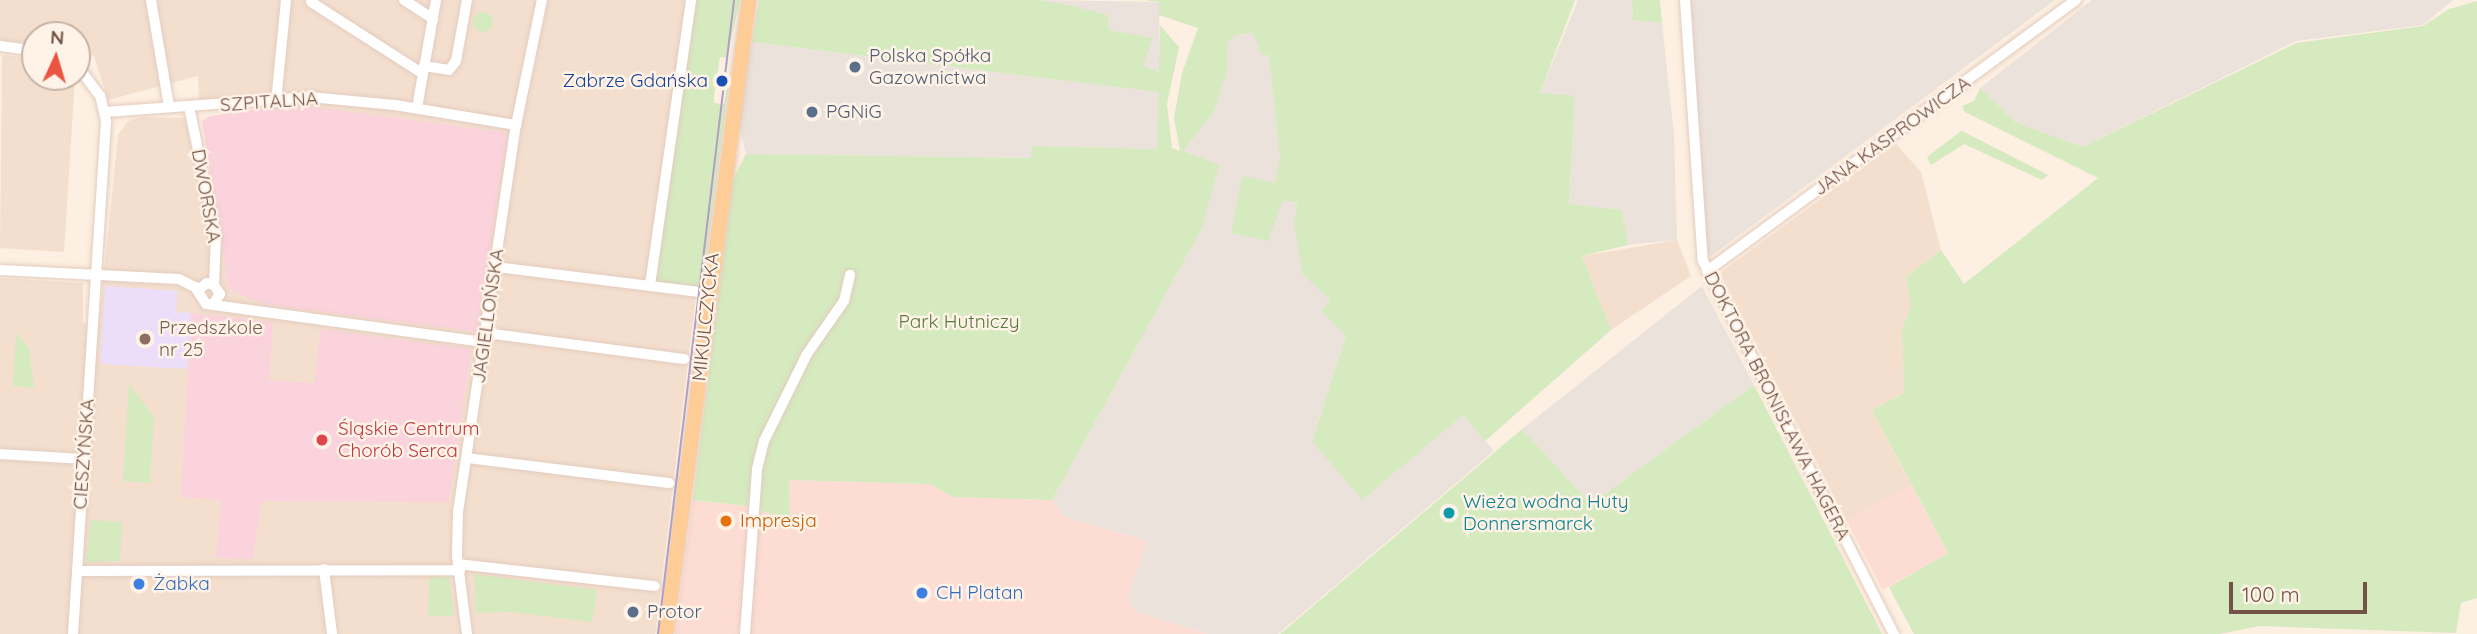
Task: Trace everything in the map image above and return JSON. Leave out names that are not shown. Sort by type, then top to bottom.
[{"type":"main road","name":"MIKULCZYCKA","points":[[666,634],[708,293],[749,0]]},
{"type":"street","points":[[151,0],[169,106]]},
{"type":"street","points":[[276,102],[286,0]]},
{"type":"street","points":[[404,0],[433,19]]},
{"type":"street","points":[[417,108],[436,0]]},
{"type":"street","points":[[311,2],[424,70],[449,70],[456,61],[467,0]]},
{"type":"street","name":"JAGIELLOŃSKA","points":[[467,634],[459,567],[458,512],[516,124],[542,0]]},
{"type":"street","points":[[650,285],[691,0]]},
{"type":"street","name":"DOKTORA BRONISŁAWA HAGERA","points":[[1685,0],[1700,247],[1707,271],[1894,634]]},
{"type":"street","name":"JANA KASPROWICZA","points":[[1707,271],[2076,0]]},
{"type":"street","points":[[0,46],[21,49]]},
{"type":"street","points":[[91,84],[100,96],[105,112]]},
{"type":"street","name":"SZPITALNA","points":[[105,112],[169,106],[276,102],[310,97],[417,108],[516,124]]},
{"type":"street","name":"DWORSKA","points":[[189,107],[214,225],[214,285]]},
{"type":"street","name":"CIESZYŃSKA","points":[[73,634],[105,112]]},
{"type":"street","points":[[496,267],[708,293]]},
{"type":"street","points":[[0,270],[179,279],[198,290],[202,303],[684,359]]},
{"type":"street","points":[[745,634],[757,469],[764,441],[807,354],[844,301],[850,275]]},
{"type":"street","points":[[198,290],[203,284],[214,285],[219,294],[214,303]]},
{"type":"street","points":[[0,454],[83,459]]},
{"type":"street","points":[[467,458],[669,483]]},
{"type":"street","points":[[77,571],[459,567],[655,586]]},
{"type":"street","points":[[324,569],[332,634]]},
{"type":"shaded area","points":[[0,0],[691,0],[697,288],[655,634],[0,634],[0,278],[83,283],[83,323],[99,324],[118,135],[127,122],[139,117],[185,118],[193,152],[204,148],[224,248],[278,108],[272,109],[268,95],[199,102],[198,76],[108,100],[94,56],[91,56],[91,21],[21,21],[21,42],[0,40]]},
{"type":"shaded area","points":[[1036,0],[1159,2],[1160,72],[1142,65],[1152,39],[1109,30],[1108,15]]},
{"type":"shaded area","points":[[1578,0],[1632,0],[1633,20],[1662,23],[1674,135],[1677,240],[1628,245],[1622,210],[1569,205],[1575,97],[1540,93]]},
{"type":"shaded area","points":[[1691,0],[2055,0],[1711,256],[1705,253]]},
{"type":"shaded area","points":[[2092,0],[2453,0],[2423,25],[2296,41],[2083,147],[2015,122],[1980,88]]},
{"type":"shaded area","points":[[1253,33],[1262,54],[1269,54],[1280,159],[1276,183],[1283,200],[1297,203],[1294,224],[1330,300],[1322,312],[1346,336],[1312,440],[1362,499],[1463,415],[1494,451],[1278,634],[1208,634],[1136,612],[1127,599],[1147,541],[1065,517],[1052,500],[1202,228],[1182,151],[1227,71],[1228,41],[1237,34]]},
{"type":"shaded area","points":[[752,42],[1160,92],[1157,149],[1032,146],[1032,158],[746,154],[739,124]]},
{"type":"shaded area","points":[[2,55],[21,57],[21,91],[74,91],[64,252],[0,248]]},
{"type":"shaded area","points":[[293,104],[507,133],[478,332],[263,304],[229,289],[202,121],[210,116]]},
{"type":"shaded area","points":[[1896,144],[1921,172],[1941,250],[1906,277],[1911,306],[1902,329],[1904,393],[1872,410],[1912,486],[1847,521],[1720,273]]},
{"type":"shaded area","points":[[1677,240],[1691,276],[1611,330],[1582,256]]},
{"type":"shaded area","name":"Przedszkole nr 25","points":[[105,286],[178,291],[176,312],[191,313],[187,369],[100,364]]},
{"type":"shaded area","points":[[1702,286],[1754,385],[1591,504],[1522,429]]},
{"type":"shaded area","name":"Śląskie Centrum Chorób Serca","points":[[191,313],[273,322],[269,380],[314,383],[321,329],[471,349],[449,502],[261,501],[253,559],[216,558],[221,500],[181,497]]},
{"type":"shaded area","points":[[789,480],[930,484],[953,497],[1052,500],[1065,517],[1147,541],[1136,612],[1208,634],[675,634],[693,500],[747,506],[790,520]]},
{"type":"shaded area","points":[[1912,486],[1948,553],[1883,590],[1847,521]]},
{"type":"green space","points":[[692,0],[740,0],[727,58],[720,57],[714,96],[714,103],[724,104],[731,68],[703,286],[698,288],[656,282],[653,276]]},
{"type":"green space","name":"Park Hutniczy","points":[[759,0],[1036,0],[1065,4],[1108,15],[1109,30],[1153,38],[1143,65],[1159,72],[1160,25],[1179,47],[1167,104],[1172,148],[1180,151],[1174,118],[1182,73],[1198,28],[1159,15],[1159,2],[1145,0],[1575,0],[1540,93],[1575,96],[1569,204],[1622,210],[1628,245],[1582,256],[1611,330],[1485,441],[1463,415],[1362,500],[1312,441],[1346,336],[1321,311],[1330,299],[1303,275],[1294,224],[1297,203],[1283,200],[1268,241],[1231,233],[1242,176],[1275,183],[1280,159],[1269,55],[1262,55],[1253,33],[1237,34],[1228,41],[1227,71],[1214,111],[1183,151],[1219,165],[1202,228],[1052,500],[953,497],[930,484],[789,480],[790,520],[747,506],[693,500],[733,179],[746,154],[1031,158],[1032,146],[1157,149],[1159,92],[752,42]]},
{"type":"green space","points":[[1632,0],[1660,0],[1662,23],[1633,20]]},
{"type":"green space","points":[[2477,1],[2477,598],[2461,603],[2456,633],[2260,626],[2219,634],[1914,634],[1889,587],[1948,553],[1872,410],[1904,393],[1902,329],[1911,306],[1906,277],[1941,250],[1964,284],[2098,178],[1965,112],[1962,106],[1974,101],[1980,88],[2015,122],[2083,147],[2296,43],[2423,26],[2449,9]]},
{"type":"green space","points":[[479,12],[487,12],[493,22],[487,32],[479,32],[473,26],[473,18]]},
{"type":"green space","points":[[1961,131],[2048,175],[2042,180],[1964,144],[1931,165],[1927,157]]},
{"type":"green space","points":[[16,333],[29,348],[34,388],[13,386]]},
{"type":"green space","points":[[129,384],[154,417],[150,483],[123,481]]},
{"type":"green space","points":[[1754,385],[1882,634],[1280,634],[1522,429],[1591,504]]},
{"type":"green space","points":[[91,520],[122,522],[120,561],[86,562]]},
{"type":"green space","points":[[474,574],[597,590],[592,622],[511,612],[476,613]]},
{"type":"green space","points":[[429,576],[449,577],[454,616],[428,616]]},
{"type":"tram line","points":[[658,634],[734,0]]},
{"type":"place","name":"Polska Spółka Gazownictwa","points":[[855,67]]},
{"type":"place","name":"Zabrze Gdańska","points":[[722,81]]},
{"type":"place","name":"PGNiG","points":[[812,112]]},
{"type":"place","name":"Przedszkole nr 25","points":[[145,339]]},
{"type":"place","name":"Śląskie Centrum Chorób Serca","points":[[322,440]]},
{"type":"place","name":"Wieża wodna Huty Donnersmarck","points":[[1449,513]]},
{"type":"place","name":"Impresja","points":[[726,521]]},
{"type":"place","name":"Żabka","points":[[139,584]]},
{"type":"place","name":"CH Platan","points":[[922,593]]},
{"type":"place","name":"Protor","points":[[633,612]]}]
